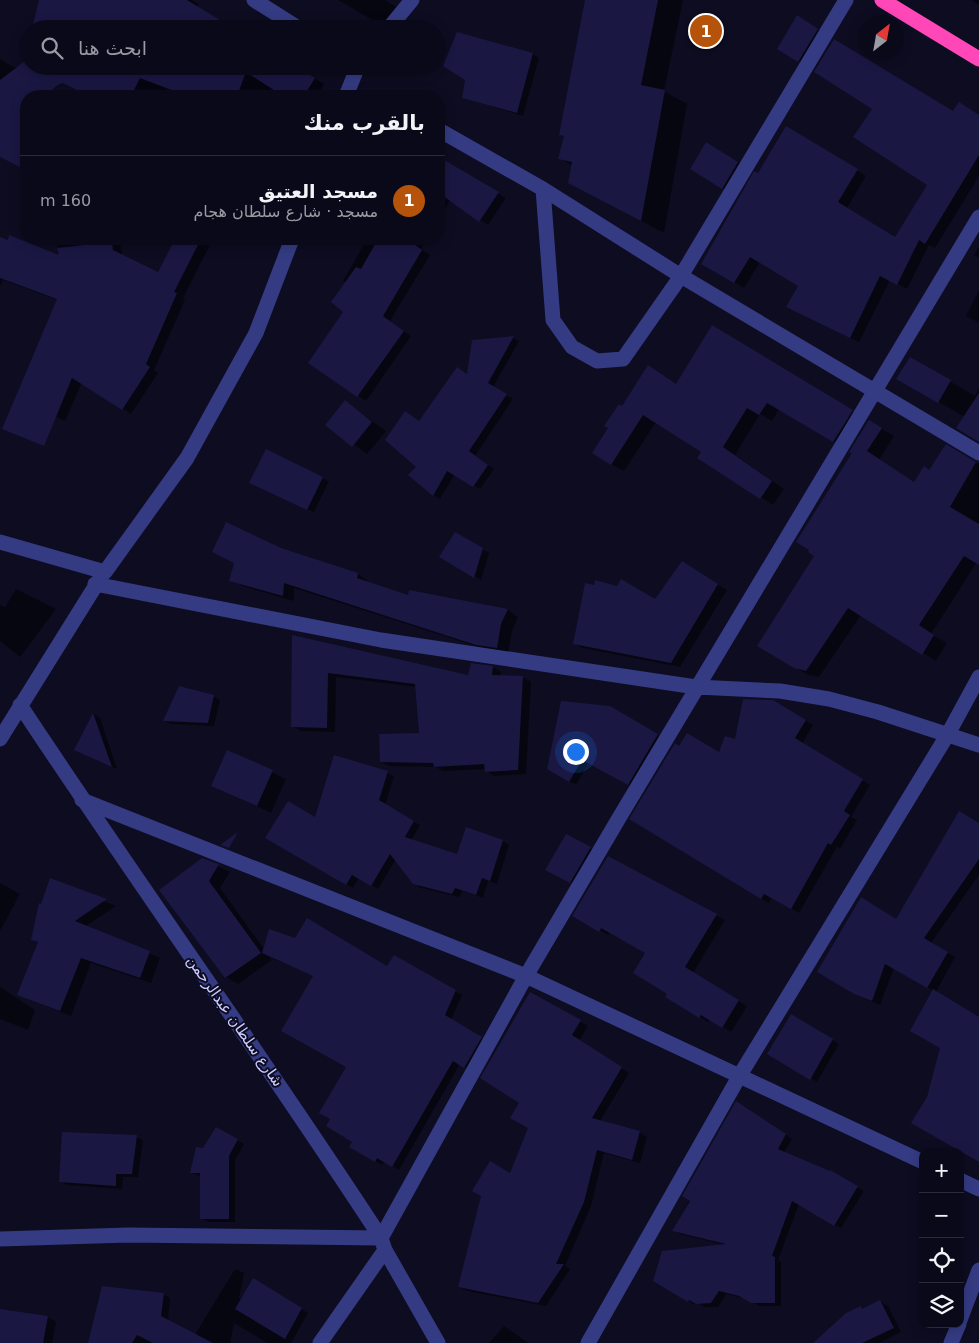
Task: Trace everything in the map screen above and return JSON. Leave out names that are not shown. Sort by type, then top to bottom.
[{"type":"highway","points":[[882,0],[979,59]]},
{"type":"street","points":[[254,0],[286,20]]},
{"type":"street","points":[[395,20],[412,0]]},
{"type":"street","points":[[543,189],[553,320],[572,347],[597,361],[623,359],[681,276],[846,0]]},
{"type":"street","points":[[348,90],[354,75]]},
{"type":"street","points":[[445,133],[543,189],[681,276],[979,453]]},
{"type":"street","points":[[320,1343],[383,1244],[526,976],[696,687],[979,217]]},
{"type":"street","points":[[0,739],[95,584],[191,450],[256,333],[290,245]]},
{"type":"street","points":[[0,542],[105,572]]},
{"type":"street","points":[[95,584],[381,640],[696,687],[780,691],[829,699],[878,712],[979,745]]},
{"type":"street","points":[[588,1343],[740,1075],[948,734],[979,677]]},
{"type":"street","name":"شارع سلطان عبدالرحمن","points":[[20,705],[82,800],[319,1143],[383,1244],[438,1343]]},
{"type":"street","points":[[82,800],[526,976],[919,1160]]},
{"type":"street","points":[[964,1182],[979,1189]]},
{"type":"street","points":[[0,1239],[128,1235],[383,1244]]},
{"type":"street","points":[[964,1309],[979,1270]]},
{"type":"street","points":[[951,1343],[957,1328]]},
{"type":"building","points":[[39,0],[187,0],[220,20],[34,20]]},
{"type":"building","points":[[585,0],[658,0],[641,85],[665,90],[641,221],[568,183],[572,162],[558,159],[564,136],[559,135]]},
{"type":"building","points":[[797,15],[818,29],[798,62],[777,49]]},
{"type":"building","points":[[457,32],[533,53],[517,113],[462,98],[465,80],[445,67],[445,61]]},
{"type":"building","points":[[834,39],[859,54],[859,60],[869,60],[953,111],[959,102],[979,115],[979,155],[925,244],[919,240],[897,285],[880,276],[850,338],[786,307],[798,286],[750,257],[734,283],[701,264],[754,171],[758,173],[786,126],[858,169],[838,202],[895,237],[927,185],[853,137],[872,109],[814,72]]},
{"type":"building","points":[[20,65],[20,75],[245,75],[239,90],[171,90],[140,78],[134,90],[77,90],[63,83],[52,90],[20,90],[20,167],[0,157],[0,80]]},
{"type":"building","points":[[251,75],[310,75],[315,78],[308,90],[274,90]]},
{"type":"building","points":[[706,142],[738,162],[722,189],[690,169]]},
{"type":"building","points":[[445,160],[499,192],[479,222],[445,197]]},
{"type":"building","points":[[9,235],[20,239],[20,245],[34,245],[59,255],[57,248],[84,245],[112,245],[113,250],[158,272],[172,245],[198,245],[174,292],[177,293],[146,364],[150,367],[122,410],[72,378],[44,446],[2,429],[57,299],[0,278],[0,237],[8,240]]},
{"type":"building","points":[[375,245],[415,245],[422,250],[383,316],[404,331],[357,397],[308,363],[343,312],[331,302],[356,267],[361,269]]},
{"type":"building","points":[[712,325],[853,410],[833,442],[767,403],[759,415],[747,408],[723,447],[772,481],[760,499],[697,458],[701,452],[643,415],[611,465],[592,453],[608,428],[604,426],[619,404],[622,406],[648,365],[676,384]]},
{"type":"building","points":[[514,336],[488,383],[507,394],[469,451],[488,465],[473,487],[447,471],[433,496],[408,475],[416,467],[385,440],[405,411],[419,421],[457,367],[467,374],[472,340]]},
{"type":"building","points":[[910,357],[951,380],[938,403],[896,379]]},
{"type":"building","points":[[979,393],[979,442],[956,428]]},
{"type":"building","points":[[345,400],[372,422],[352,447],[325,425]]},
{"type":"building","points":[[869,420],[882,428],[867,451],[914,482],[924,466],[929,470],[946,444],[976,462],[950,507],[979,524],[979,565],[964,556],[919,625],[934,635],[922,655],[848,608],[806,671],[794,668],[757,646],[814,556],[808,552],[809,550],[796,542],[852,453],[849,452]]},
{"type":"building","points":[[266,449],[323,477],[307,510],[249,483]]},
{"type":"building","points":[[226,522],[281,548],[358,573],[357,578],[408,595],[409,590],[508,609],[501,624],[497,648],[476,645],[284,583],[283,596],[229,581],[234,563],[212,552]]},
{"type":"building","points":[[455,532],[483,548],[474,578],[439,557]]},
{"type":"building","points":[[682,561],[718,584],[671,663],[573,644],[585,583],[594,585],[595,580],[617,586],[621,579],[655,599]]},
{"type":"building","points":[[292,635],[468,675],[471,663],[493,666],[492,675],[523,676],[518,770],[485,772],[484,764],[434,767],[433,763],[380,762],[379,734],[419,733],[415,684],[328,673],[327,728],[291,727]]},
{"type":"building","points":[[179,686],[214,695],[208,723],[163,721]]},
{"type":"building","points":[[743,699],[773,700],[806,720],[795,738],[863,779],[844,811],[850,815],[831,845],[828,843],[791,909],[764,894],[761,899],[629,819],[675,743],[679,746],[687,733],[719,752],[725,736],[735,739]]},
{"type":"building","points":[[561,701],[610,706],[658,734],[628,785],[582,760],[569,782],[547,769]]},
{"type":"building","points":[[93,713],[112,767],[74,750]]},
{"type":"building","points":[[227,750],[273,770],[257,806],[211,786]]},
{"type":"building","points":[[334,755],[388,771],[379,800],[414,821],[405,837],[457,854],[466,827],[503,840],[490,881],[482,878],[476,895],[455,888],[452,894],[413,884],[390,854],[371,886],[352,875],[346,885],[265,838],[288,801],[315,817]]},
{"type":"building","points":[[959,811],[979,823],[979,859],[924,938],[948,952],[927,988],[885,964],[872,1001],[854,994],[817,972],[861,897],[896,919]]},
{"type":"building","points":[[238,832],[229,848],[220,845]]},
{"type":"building","points":[[566,834],[591,847],[570,883],[545,870]]},
{"type":"building","points":[[608,856],[717,914],[685,967],[739,1000],[722,1028],[701,1015],[699,1018],[665,997],[667,994],[633,973],[645,953],[601,928],[599,932],[572,916]]},
{"type":"building","points":[[202,858],[219,864],[209,881],[261,953],[225,978],[159,890]]},
{"type":"building","points":[[50,878],[107,899],[75,921],[150,951],[140,978],[81,958],[60,1011],[17,995],[38,942],[31,940],[39,903],[41,904]]},
{"type":"building","points":[[307,918],[387,966],[394,955],[456,990],[445,1015],[482,1037],[464,1068],[453,1061],[392,1167],[377,1158],[375,1162],[349,1147],[352,1142],[326,1126],[330,1119],[319,1113],[346,1067],[281,1031],[313,976],[262,953],[269,929],[295,938]]},
{"type":"building","points":[[933,989],[979,1017],[979,1162],[964,1153],[964,1148],[955,1148],[911,1123],[927,1097],[940,1048],[910,1031]]},
{"type":"building","points":[[530,992],[581,1020],[572,1035],[622,1067],[592,1118],[640,1131],[632,1160],[597,1150],[584,1202],[556,1264],[564,1264],[538,1303],[458,1287],[481,1196],[472,1191],[490,1161],[510,1173],[528,1128],[510,1118],[519,1103],[480,1078]]},
{"type":"building","points":[[791,1014],[833,1039],[810,1080],[767,1054]]},
{"type":"building","points":[[736,1101],[786,1134],[778,1149],[830,1170],[858,1186],[834,1226],[792,1201],[772,1256],[775,1257],[775,1303],[751,1303],[739,1296],[719,1291],[711,1303],[696,1304],[689,1300],[688,1302],[653,1281],[662,1251],[726,1244],[672,1231],[690,1201],[682,1196]]},
{"type":"building","points":[[216,1127],[238,1139],[229,1156],[229,1219],[200,1219],[200,1173],[190,1173],[196,1147],[203,1148]]},
{"type":"building","points":[[62,1132],[137,1135],[132,1174],[116,1174],[116,1186],[59,1182]]},
{"type":"building","points":[[253,1278],[302,1308],[285,1339],[235,1309]]},
{"type":"building","points":[[102,1286],[164,1293],[161,1316],[213,1343],[153,1343],[137,1335],[132,1343],[88,1343]]},
{"type":"building","points":[[880,1300],[894,1328],[862,1343],[813,1343],[846,1313],[861,1306],[862,1309]]},
{"type":"building","points":[[0,1309],[48,1316],[43,1343],[0,1343]]},
{"type":"place","name":"مسجد العتيق","points":[[706,31]]}]
